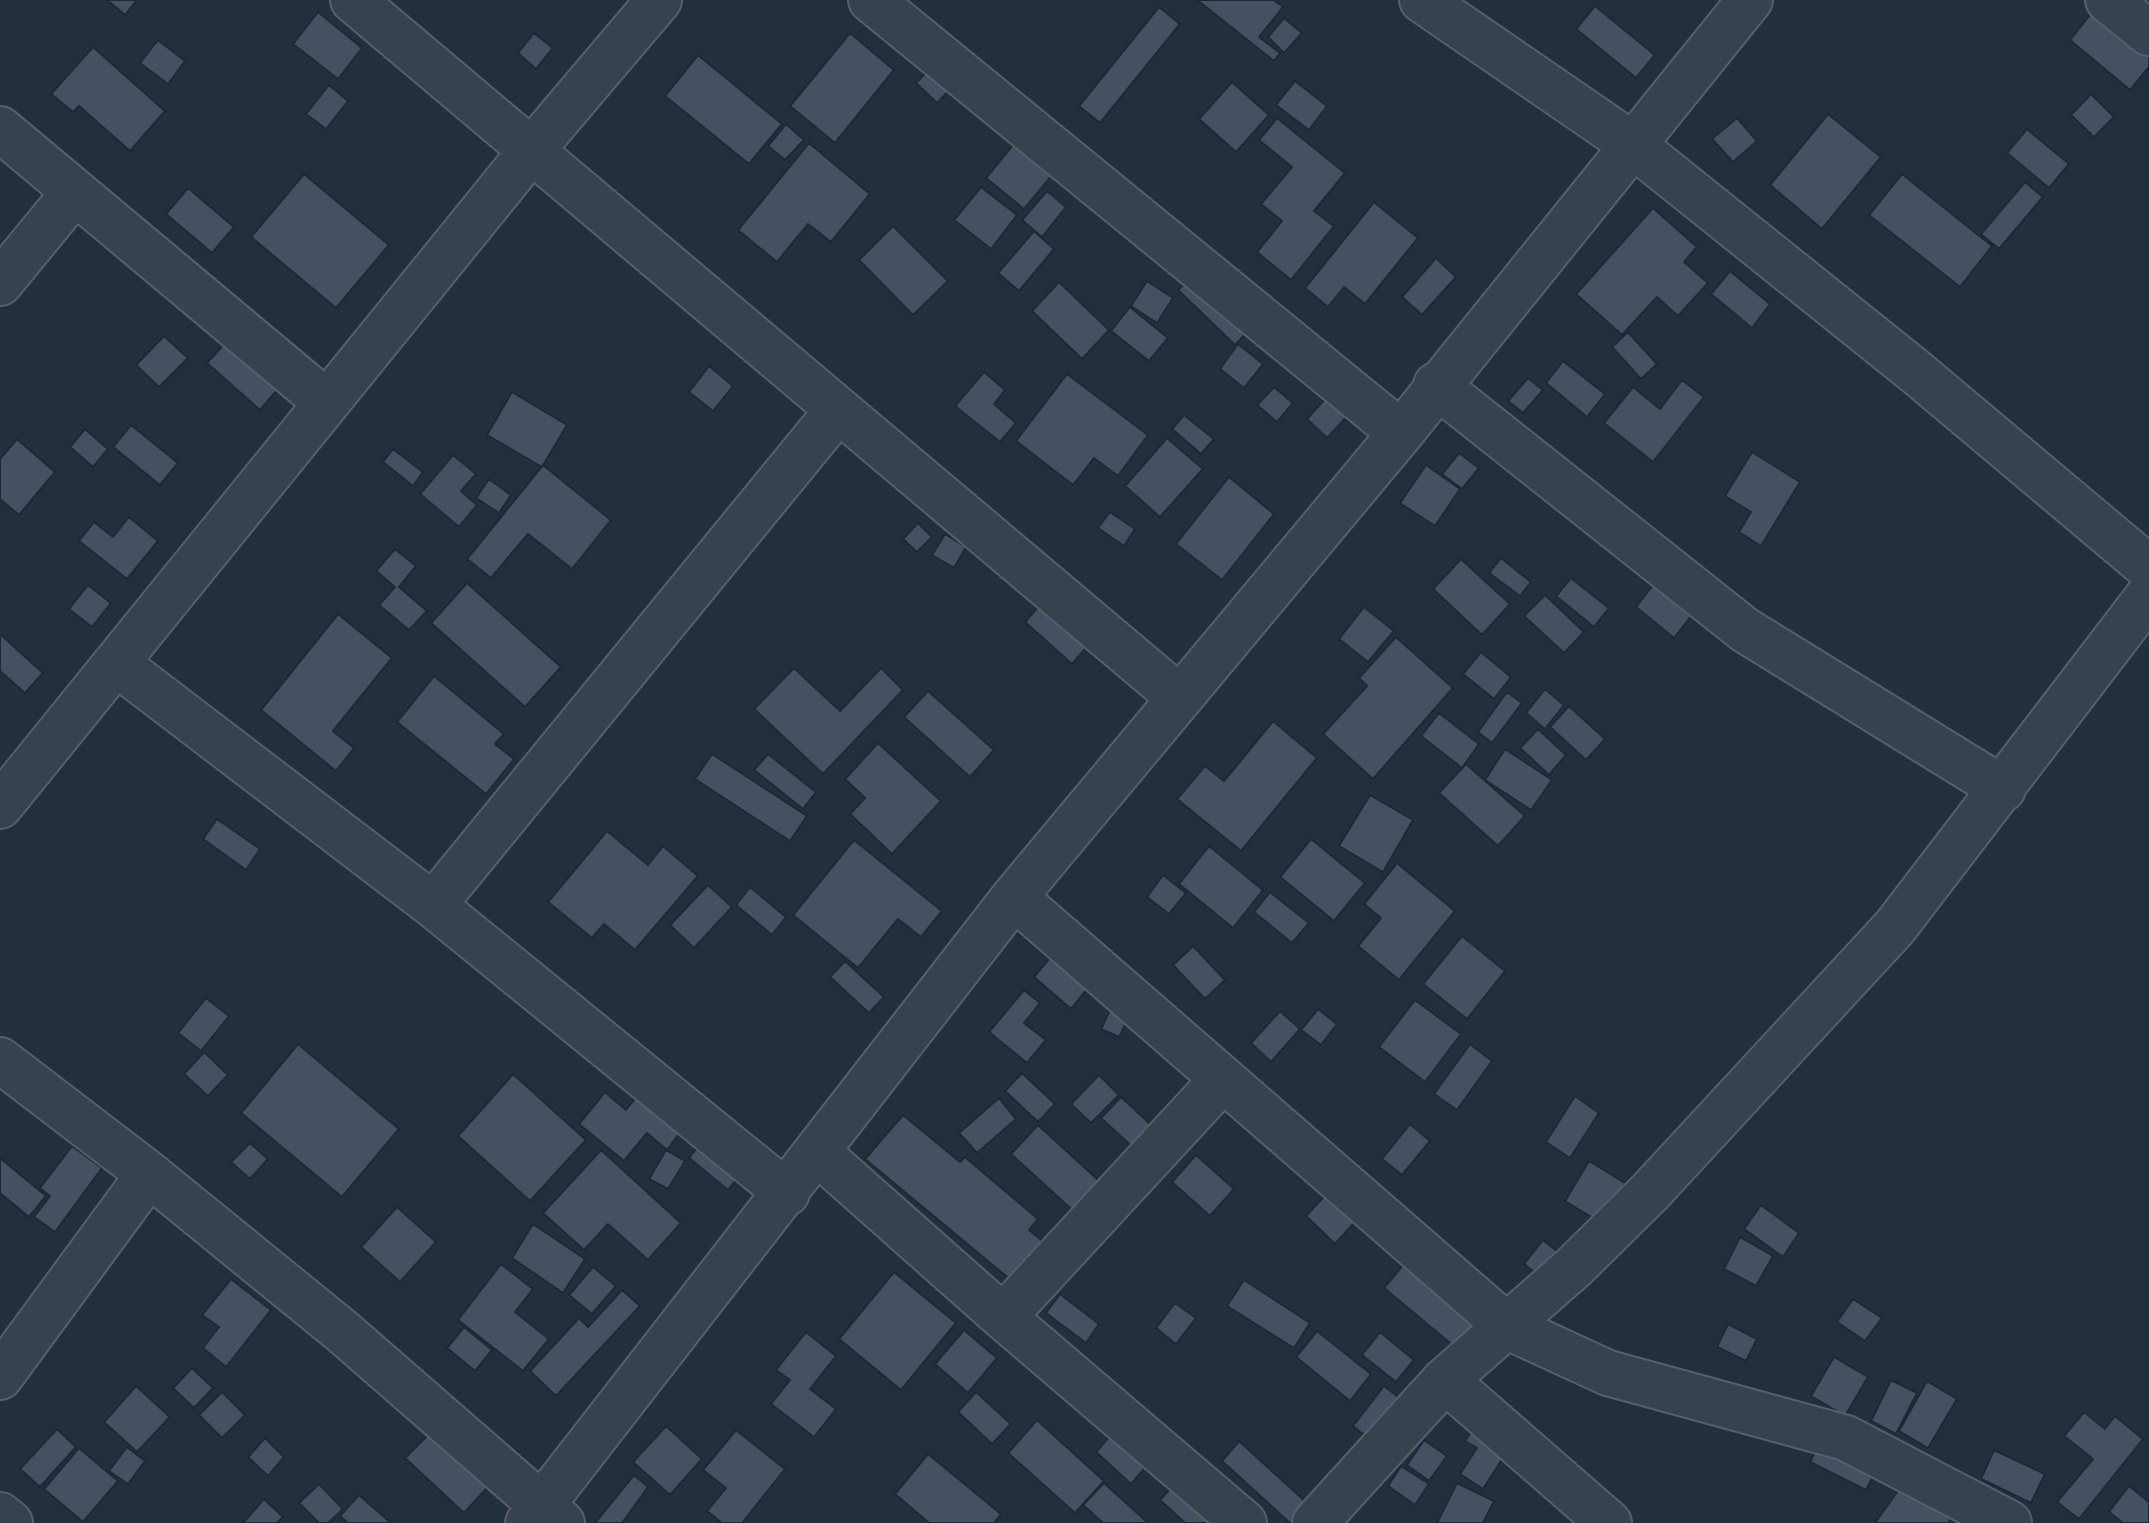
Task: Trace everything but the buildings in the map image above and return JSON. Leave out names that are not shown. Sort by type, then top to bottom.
[{"type":"street","points":[[353,0],[1180,698]]},
{"type":"street","points":[[0,806],[531,151],[659,0]]},
{"type":"street","points":[[871,0],[1401,433]]},
{"type":"street","points":[[1422,0],[1633,145],[1916,372],[2149,568]]},
{"type":"street","points":[[0,1060],[149,1174],[343,1332],[545,1516],[1014,897],[1401,433],[1436,385],[1750,0]]},
{"type":"street","points":[[2108,0],[2149,33]]},
{"type":"street","points":[[0,129],[326,402]]},
{"type":"street","points":[[0,283],[74,193]]},
{"type":"street","points":[[1436,385],[1745,630],[2003,789]]},
{"type":"street","points":[[433,905],[838,410]]},
{"type":"street","points":[[1315,1523],[1445,1380],[1508,1327],[1650,1192],[1895,927],[2149,595]]},
{"type":"street","points":[[116,663],[433,905],[787,1193]]},
{"type":"street","points":[[1014,897],[1508,1327],[1608,1373],[1854,1442],[2009,1523]]},
{"type":"street","points":[[1003,1317],[1223,1079]]},
{"type":"street","points":[[818,1153],[1003,1317],[1244,1523]]},
{"type":"street","points":[[0,1377],[149,1174]]},
{"type":"street","points":[[1445,1380],[1609,1523]]},
{"type":"street","points":[[0,1515],[10,1523]]}]
